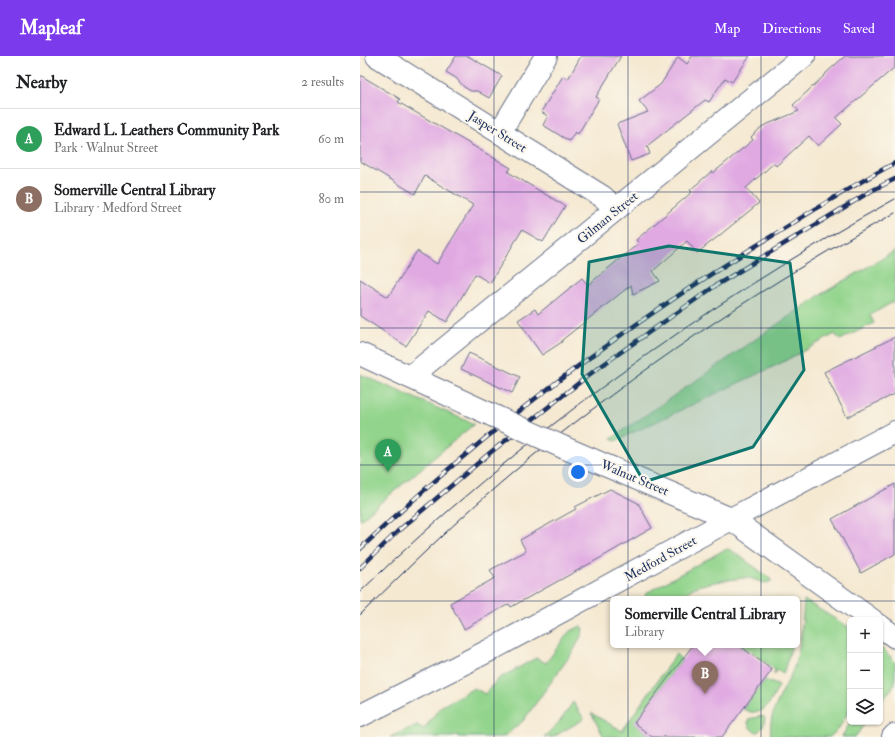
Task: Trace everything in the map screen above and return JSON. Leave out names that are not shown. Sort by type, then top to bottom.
[{"type":"street","name":"Jasper Street","points":[[377,56],[603,197],[616,209]]},
{"type":"street","points":[[500,132],[546,56]]},
{"type":"street","name":"Gilman Street","points":[[410,377],[804,56]]},
{"type":"street","name":"Walnut Street","points":[[360,354],[565,448],[731,519],[868,617]]},
{"type":"street","name":"Medford Street","points":[[360,716],[492,649],[895,432]]},
{"type":"street","points":[[883,628],[895,637]]},
{"type":"highlighted area","points":[[669,246],[790,263],[804,370],[753,447],[644,482],[582,374],[589,262]]},
{"type":"green space","points":[[895,251],[895,301],[870,315],[874,323],[840,340],[835,334],[781,363],[615,441],[611,439],[820,295]]},
{"type":"green space","points":[[360,374],[474,424],[360,520]]},
{"type":"green space","points":[[728,549],[737,554],[772,580],[766,583],[748,578],[725,580],[695,587],[683,596],[645,596],[648,592]]},
{"type":"green space","points":[[804,600],[847,626],[847,714],[839,728],[830,737],[771,736],[772,717],[792,673],[800,648]]},
{"type":"green space","points":[[581,626],[583,629],[582,634],[574,650],[523,721],[503,737],[459,737],[458,735],[453,737],[390,737],[417,725],[424,729],[440,707],[474,688],[485,694],[498,679],[536,658],[546,663],[569,632]]},
{"type":"green space","points":[[743,648],[791,648],[783,674],[777,670],[774,675],[775,670],[750,650],[747,651]]},
{"type":"green space","points":[[883,649],[895,662],[895,684],[884,698]]},
{"type":"green space","points":[[676,654],[682,660],[634,723],[652,737],[604,737],[591,713],[622,731]]},
{"type":"green space","points":[[765,680],[779,686],[770,703],[762,711],[750,712],[743,709]]},
{"type":"green space","points":[[573,702],[584,719],[553,737],[544,737],[561,720]]},
{"type":"green space","points":[[762,716],[765,718],[763,727],[758,732],[750,728],[748,723],[749,719]]},
{"type":"green space","points":[[848,725],[864,725],[855,737],[842,737]]},
{"type":"building","points":[[456,56],[468,56],[502,76],[489,98],[477,91],[471,91],[464,87],[456,78],[446,72]]},
{"type":"building","points":[[581,56],[621,56],[596,97],[599,99],[578,134],[575,132],[569,141],[543,125],[548,116],[541,112],[563,76],[568,79]]},
{"type":"building","points":[[692,56],[750,56],[732,82],[725,78],[709,102],[705,100],[647,146],[650,154],[631,161],[617,124],[648,112],[639,101],[661,84],[678,57],[687,64]]},
{"type":"building","points":[[845,56],[895,56],[895,67],[836,118],[842,124],[818,146],[809,136],[776,166],[774,163],[746,188],[759,203],[720,235],[697,253],[687,241],[653,271],[660,281],[633,294],[631,285],[562,340],[562,342],[542,355],[518,320],[535,309],[538,314],[582,278],[588,285],[639,243],[636,240],[692,192],[690,190],[712,171],[713,173],[753,140],[751,137],[763,126],[799,111],[793,105]]},
{"type":"building","points":[[360,75],[400,99],[398,102],[511,168],[508,172],[565,206],[543,242],[522,230],[490,283],[475,274],[447,322],[429,311],[406,346],[360,316],[360,279],[388,297],[417,251],[437,264],[473,205],[425,176],[415,194],[360,161]]},
{"type":"building","points":[[895,337],[895,394],[847,417],[824,372]]},
{"type":"building","points":[[469,353],[520,377],[512,393],[461,369]]},
{"type":"building","points":[[895,484],[895,554],[861,573],[832,519]]},
{"type":"building","points":[[610,489],[638,503],[652,528],[511,607],[509,604],[464,629],[450,603],[495,578],[490,570],[526,551],[520,540],[576,509],[575,507]]},
{"type":"building","points":[[691,648],[743,648],[772,670],[722,737],[652,737],[634,723]]},
{"type":"tram line","points":[[360,592],[421,535],[484,481],[548,428],[615,378],[752,284],[823,240],[895,199]]},
{"type":"tram line","points":[[360,615],[477,504],[525,462],[591,410],[718,320],[761,292],[850,238],[895,213]]},
{"type":"railway","points":[[360,549],[408,505],[506,421],[610,343],[717,270],[833,198],[895,163]]},
{"type":"railway","points":[[360,568],[398,531],[491,452],[594,371],[715,286],[871,191],[895,179]]},
{"type":"place","name":"Edward L. Leathers Community Park","points":[[388,472]]},
{"type":"place","name":"Somerville Central Library","points":[[705,694]]}]
